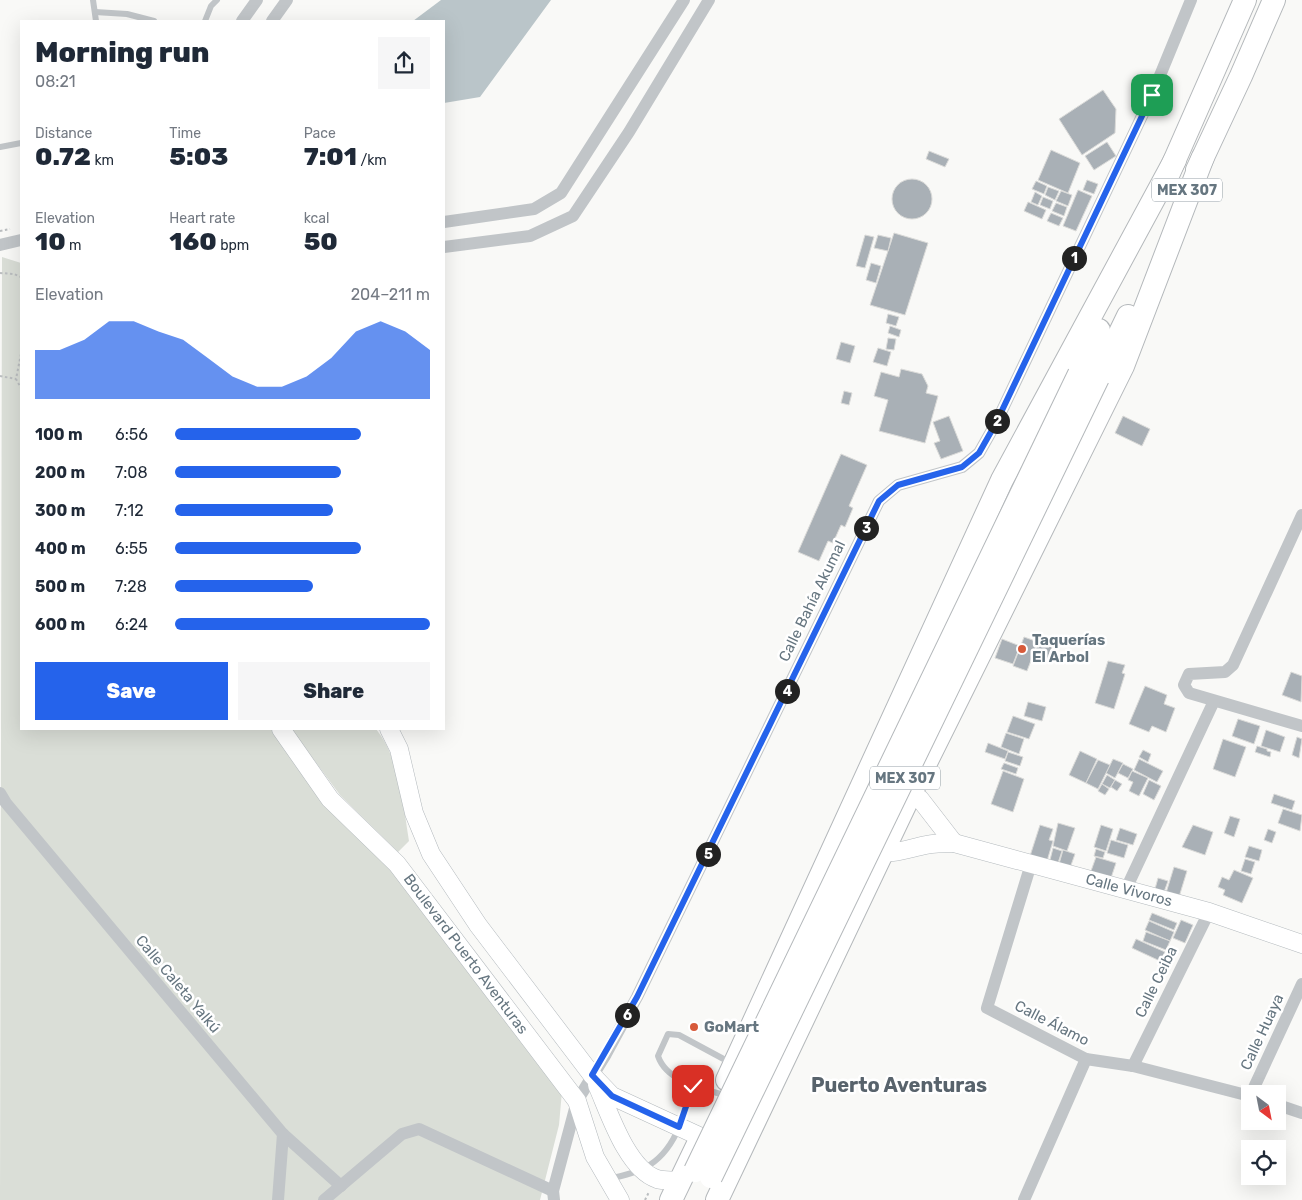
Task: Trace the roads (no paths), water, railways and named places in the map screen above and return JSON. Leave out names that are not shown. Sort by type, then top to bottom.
[{"type":"highway","name":"MEX 307","points":[[1089,376],[1175,160],[1245,0]]},
{"type":"highway","name":"MEX 307","points":[[700,1200],[687,1186],[1089,376],[1203,158],[1242,76],[1274,0]]},
{"type":"highway","points":[[717,1200],[911,794],[1123,366],[1203,158]]},
{"type":"highway","points":[[687,1186],[701,1137],[1002,480],[1175,160]]},
{"type":"street","points":[[243,20],[257,0]]},
{"type":"street","points":[[273,20],[288,0]]},
{"type":"street","points":[[445,222],[534,209],[561,193],[684,0]]},
{"type":"street","points":[[445,247],[530,236],[573,216],[629,132],[709,0]]},
{"type":"street","name":"Calle Bahía Akumal","points":[[554,1195],[577,1100],[642,988],[879,501],[898,485],[962,467],[979,453],[996,423],[1152,95],[1191,0]]},
{"type":"street","points":[[663,32],[683,42]]},
{"type":"street","points":[[0,244],[20,240]]},
{"type":"street","points":[[1302,515],[1232,665],[1225,672],[1189,674],[1184,685],[1189,693],[1302,726]]},
{"type":"street","points":[[1126,889],[1214,701]]},
{"type":"street","name":"Boulevard Puerto Aventuras","points":[[282,730],[330,799],[397,864],[577,1100],[595,1157],[620,1200]]},
{"type":"street","name":"Boulevard Puerto Aventuras","points":[[390,730],[399,749],[414,813],[431,854],[478,925],[592,1075],[612,1096],[701,1137]]},
{"type":"street","points":[[862,787],[874,784],[892,787],[911,794],[927,807],[954,843]]},
{"type":"street","name":"Calle Caleta Yalkú","points":[[2,800],[283,1134],[341,1186]]},
{"type":"street","points":[[842,827],[849,838],[862,847],[883,853]]},
{"type":"street","name":"Calle Vivoros","points":[[883,853],[896,854],[927,845],[954,843],[1209,912],[1302,944]]},
{"type":"street","name":"Calle Álamo","points":[[1031,864],[987,1008],[1086,1059],[1133,1066],[1241,1093]]},
{"type":"street","name":"Calle Ceiba","points":[[1133,1066],[1209,912]]},
{"type":"street","name":"Calle Huaya","points":[[1255,1085],[1302,984]]},
{"type":"street","points":[[1024,1200],[1086,1059]]},
{"type":"street","name":"Boulevard Puerto Aventuras","points":[[592,1075],[619,1135],[642,1170]]},
{"type":"street","points":[[1286,1108],[1302,1113]]},
{"type":"street","points":[[324,1200],[402,1134],[419,1129],[554,1195]]},
{"type":"street","points":[[278,1200],[283,1134]]},
{"type":"street","points":[[642,1170],[657,1179],[687,1186]]},
{"type":"lane","points":[[93,0],[96,20]]},
{"type":"lane","points":[[205,20],[211,6],[217,0]]},
{"type":"lane","points":[[95,12],[127,14],[150,20]]},
{"type":"lane","points":[[0,147],[20,143]]},
{"type":"lane","points":[[721,1094],[693,1086],[662,1067],[658,1056],[668,1034],[679,1034],[734,1065]]},
{"type":"lane","points":[[608,1179],[642,1170],[668,1149],[679,1127],[693,1086]]},
{"type":"place","name":"Taquerías El Arbol","points":[[1022,649]]},
{"type":"place","name":"GoMart","points":[[694,1027]]},
{"type":"district","name":"Puerto Aventuras","points":[[899,1085]]}]
